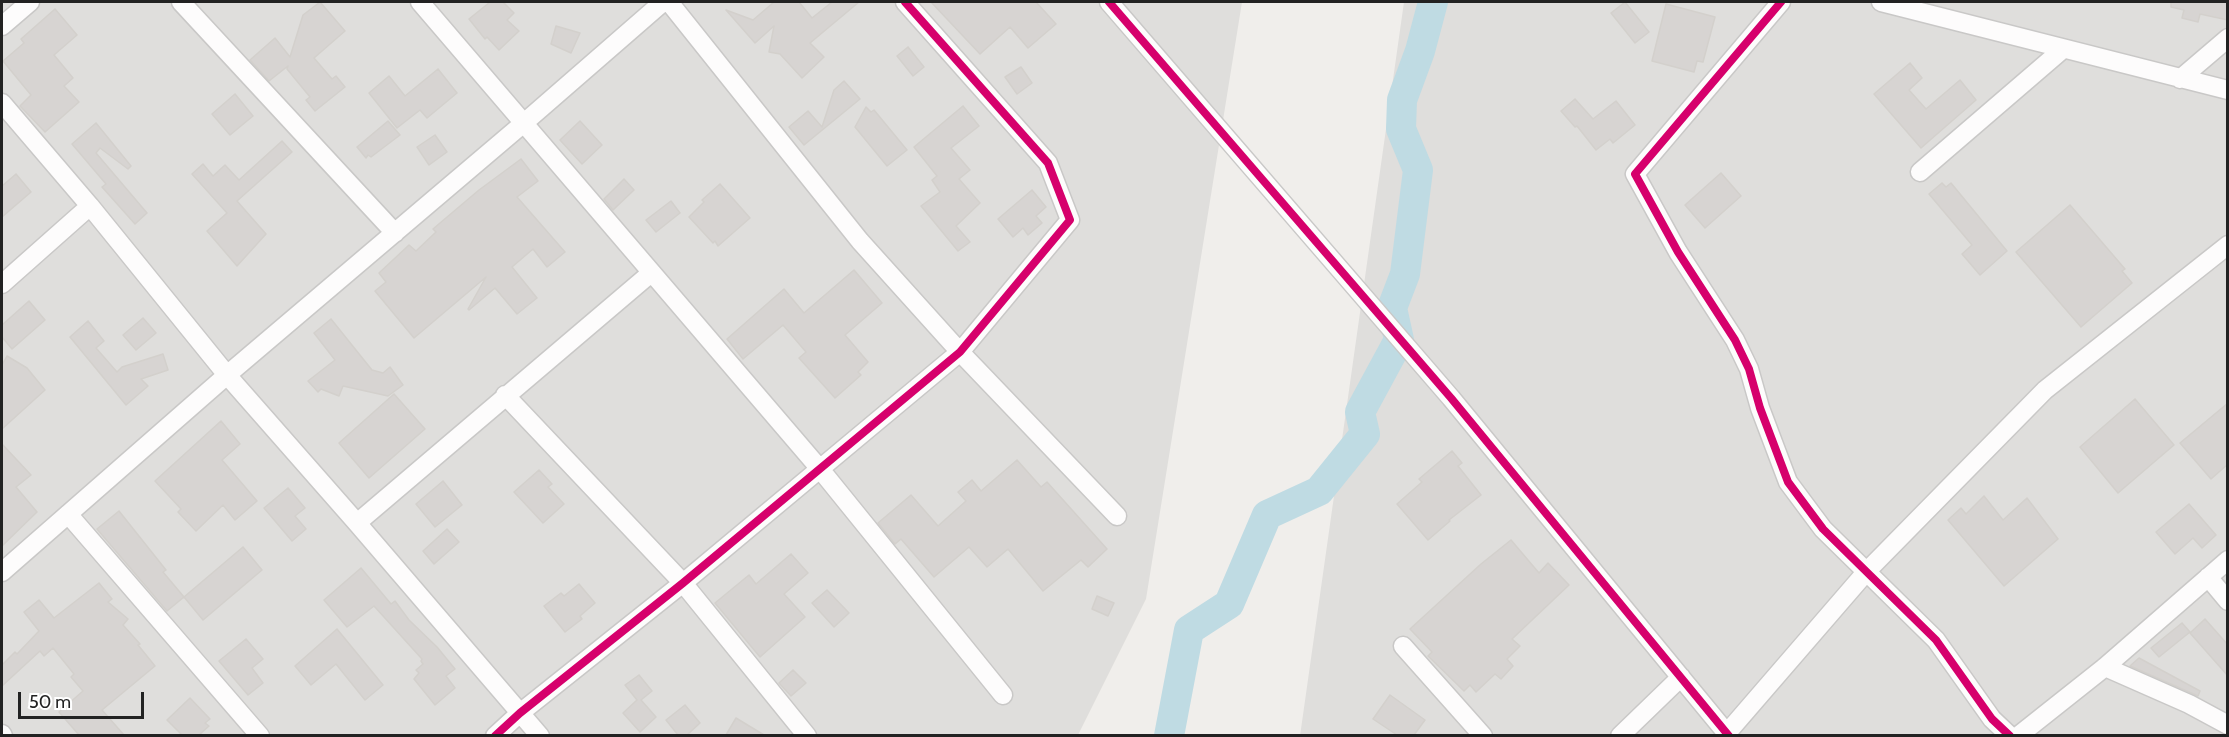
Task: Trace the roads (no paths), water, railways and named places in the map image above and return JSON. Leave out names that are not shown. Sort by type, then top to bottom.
[{"type":"street","points":[[2,26],[30,2]]},
{"type":"street","points":[[182,2],[395,233]]},
{"type":"street","points":[[420,2],[820,469],[1003,695]]},
{"type":"street","points":[[2,572],[227,375],[663,2]]},
{"type":"street","points":[[669,2],[860,241],[960,352],[1117,516]]},
{"type":"street","points":[[495,735],[683,583],[960,352],[1070,220],[1048,163],[905,2]]},
{"type":"street","points":[[1109,2],[1451,398],[1728,734],[1868,571],[2045,390],[2228,245]]},
{"type":"street","points":[[1781,2],[1635,174],[1678,252],[1735,340],[1749,369],[1760,408],[1788,482],[1823,529],[1936,640],[1992,719],[2010,735]]},
{"type":"street","points":[[1881,2],[1932,8],[2063,49],[2228,90]]},
{"type":"street","points":[[2180,79],[2228,38]]},
{"type":"street","points":[[1920,172],[2063,49]]},
{"type":"street","points":[[2,103],[90,206],[227,375],[540,735]]},
{"type":"street","points":[[2,284],[90,206]]},
{"type":"street","points":[[357,523],[651,273]]},
{"type":"street","points":[[505,395],[683,583],[807,735]]},
{"type":"street","points":[[68,514],[260,735]]},
{"type":"street","points":[[2018,735],[2105,667],[2228,560]]},
{"type":"street","points":[[2208,577],[2228,601]]},
{"type":"street","points":[[1403,646],[1483,735]]},
{"type":"street","points":[[2105,667],[2189,704],[2228,725]]},
{"type":"street","points":[[1620,735],[1680,677]]},
{"type":"waterway","points":[[1169,736],[1189,630],[1229,604],[1267,515],[1319,491],[1365,434],[1360,412],[1399,340],[1392,308],[1405,274],[1418,170],[1401,129],[1402,100],[1420,51],[1433,2]]}]
